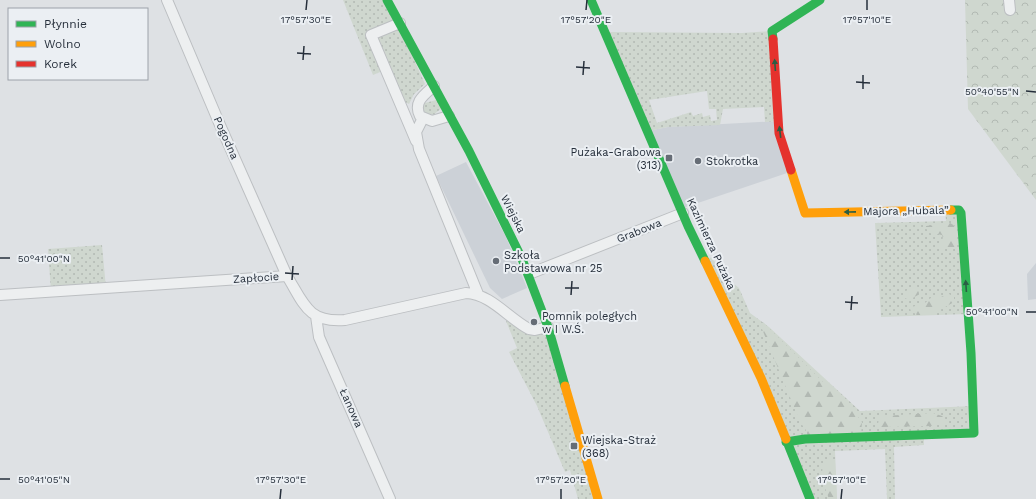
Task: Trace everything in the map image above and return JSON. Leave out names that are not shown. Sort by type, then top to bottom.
[{"type":"street","name":"Pogodna","points":[[166,0],[287,276]]},
{"type":"street","name":"Wiejska","points":[[387,0],[434,86],[529,274],[548,327],[598,499]]},
{"type":"street","name":"Kazimierza Pużaka","points":[[591,0],[682,213],[744,340],[810,499]]},
{"type":"street","name":"Majora „Hubala”","points":[[786,442],[805,439],[974,432],[971,353],[961,213],[959,210],[805,213],[780,133],[772,31],[820,0]]},
{"type":"street","points":[[400,22],[371,36],[478,294],[529,329],[535,330],[548,327]]},
{"type":"street","points":[[434,86],[421,98],[417,106],[420,116],[432,120],[449,116]]},
{"type":"street","points":[[398,98],[417,106]]},
{"type":"street","points":[[419,149],[416,132],[423,118]]},
{"type":"street","name":"Grabowa","points":[[529,274],[682,213]]},
{"type":"street","name":"Zapłocie","points":[[0,295],[287,276],[304,304],[316,316]]},
{"type":"street","points":[[316,316],[321,319],[332,321],[345,320],[461,294],[478,294]]},
{"type":"street","name":"Łanowa","points":[[316,316],[319,337],[390,499]]},
{"type":"shaded area","points":[[779,121],[790,172],[680,209],[648,131],[668,127]]},
{"type":"shaded area","points":[[466,162],[506,237],[527,288],[502,299],[490,288],[436,176]]},
{"type":"shaded area","points":[[1036,263],[1036,299],[1028,300],[1027,274]]},
{"type":"green space","points":[[343,0],[387,0],[425,84],[414,94],[409,104],[403,101],[385,70],[373,75]]},
{"type":"green space","points":[[965,0],[1036,0],[1036,200],[968,109]]},
{"type":"green space","points":[[772,31],[779,121],[765,122],[764,107],[723,109],[720,125],[668,127],[648,131],[605,32],[742,33]],"holes":[[[707,91],[709,109],[716,109],[717,120],[711,121],[710,115],[703,117],[702,113],[693,116],[691,112],[657,123],[649,100]]]},
{"type":"green space","points":[[440,99],[442,108],[433,115],[425,113],[423,107],[425,103]]},
{"type":"green space","points":[[945,210],[959,210],[968,314],[881,317],[875,223],[946,221]]},
{"type":"green space","points":[[950,223],[955,226],[957,241],[956,247],[953,249],[941,249],[938,245],[943,238],[942,235],[930,233],[926,226]]},
{"type":"green space","points":[[102,245],[106,288],[51,291],[48,249]]},
{"type":"green space","points":[[712,257],[722,274],[739,288],[750,313],[769,327],[860,411],[973,406],[974,433],[924,435],[924,445],[894,447],[895,499],[887,499],[885,449],[835,451],[837,499],[810,499],[705,260]]},
{"type":"green space","points":[[916,286],[920,289],[918,295],[909,300],[903,297],[907,290]]},
{"type":"green space","points":[[949,294],[954,297],[954,302],[931,315],[917,315],[910,310],[912,307],[925,303],[932,297],[941,297]]},
{"type":"green space","points":[[510,316],[520,324],[548,327],[598,499],[578,499],[570,470],[565,472],[537,406],[509,352],[517,348],[506,321]]},
{"type":"green space","points":[[763,322],[822,381],[842,396],[862,422],[861,434],[808,436],[805,428],[801,424],[762,329]]},
{"type":"green space","points":[[933,413],[942,416],[945,419],[944,423],[934,426],[882,427],[878,424],[879,418],[883,416]]},
{"type":"green space","points":[[827,459],[833,459],[835,462],[837,499],[829,499],[824,484],[822,473],[824,463]]},
{"type":"traffic: fast","points":[[387,0],[469,151],[522,259],[548,327],[565,386]]},
{"type":"traffic: fast","points":[[591,0],[688,226],[705,261]]},
{"type":"traffic: fast","points":[[773,39],[772,31],[820,0]]},
{"type":"traffic: fast","points":[[786,442],[805,439],[974,433],[971,353],[961,213],[959,210],[951,210]]},
{"type":"traffic: fast","points":[[786,439],[810,499]]},
{"type":"traffic: slow","points":[[791,170],[805,213],[951,210]]},
{"type":"traffic: slow","points":[[705,261],[761,378],[786,439]]},
{"type":"traffic: slow","points":[[565,386],[598,499]]},
{"type":"traffic: jam","points":[[773,39],[779,133],[791,170]]},
{"type":"place","name":"Pużaka-Grabowa (313)","points":[[669,158]]},
{"type":"place","name":"Stokrotka","points":[[698,161]]},
{"type":"place","name":"Szkoła Podstawowa nr 25","points":[[496,261]]},
{"type":"place","name":"Pomnik poległych w I W.Ś.","points":[[534,322]]},
{"type":"place","name":"Wiejska-Straż (368)","points":[[574,446]]}]
